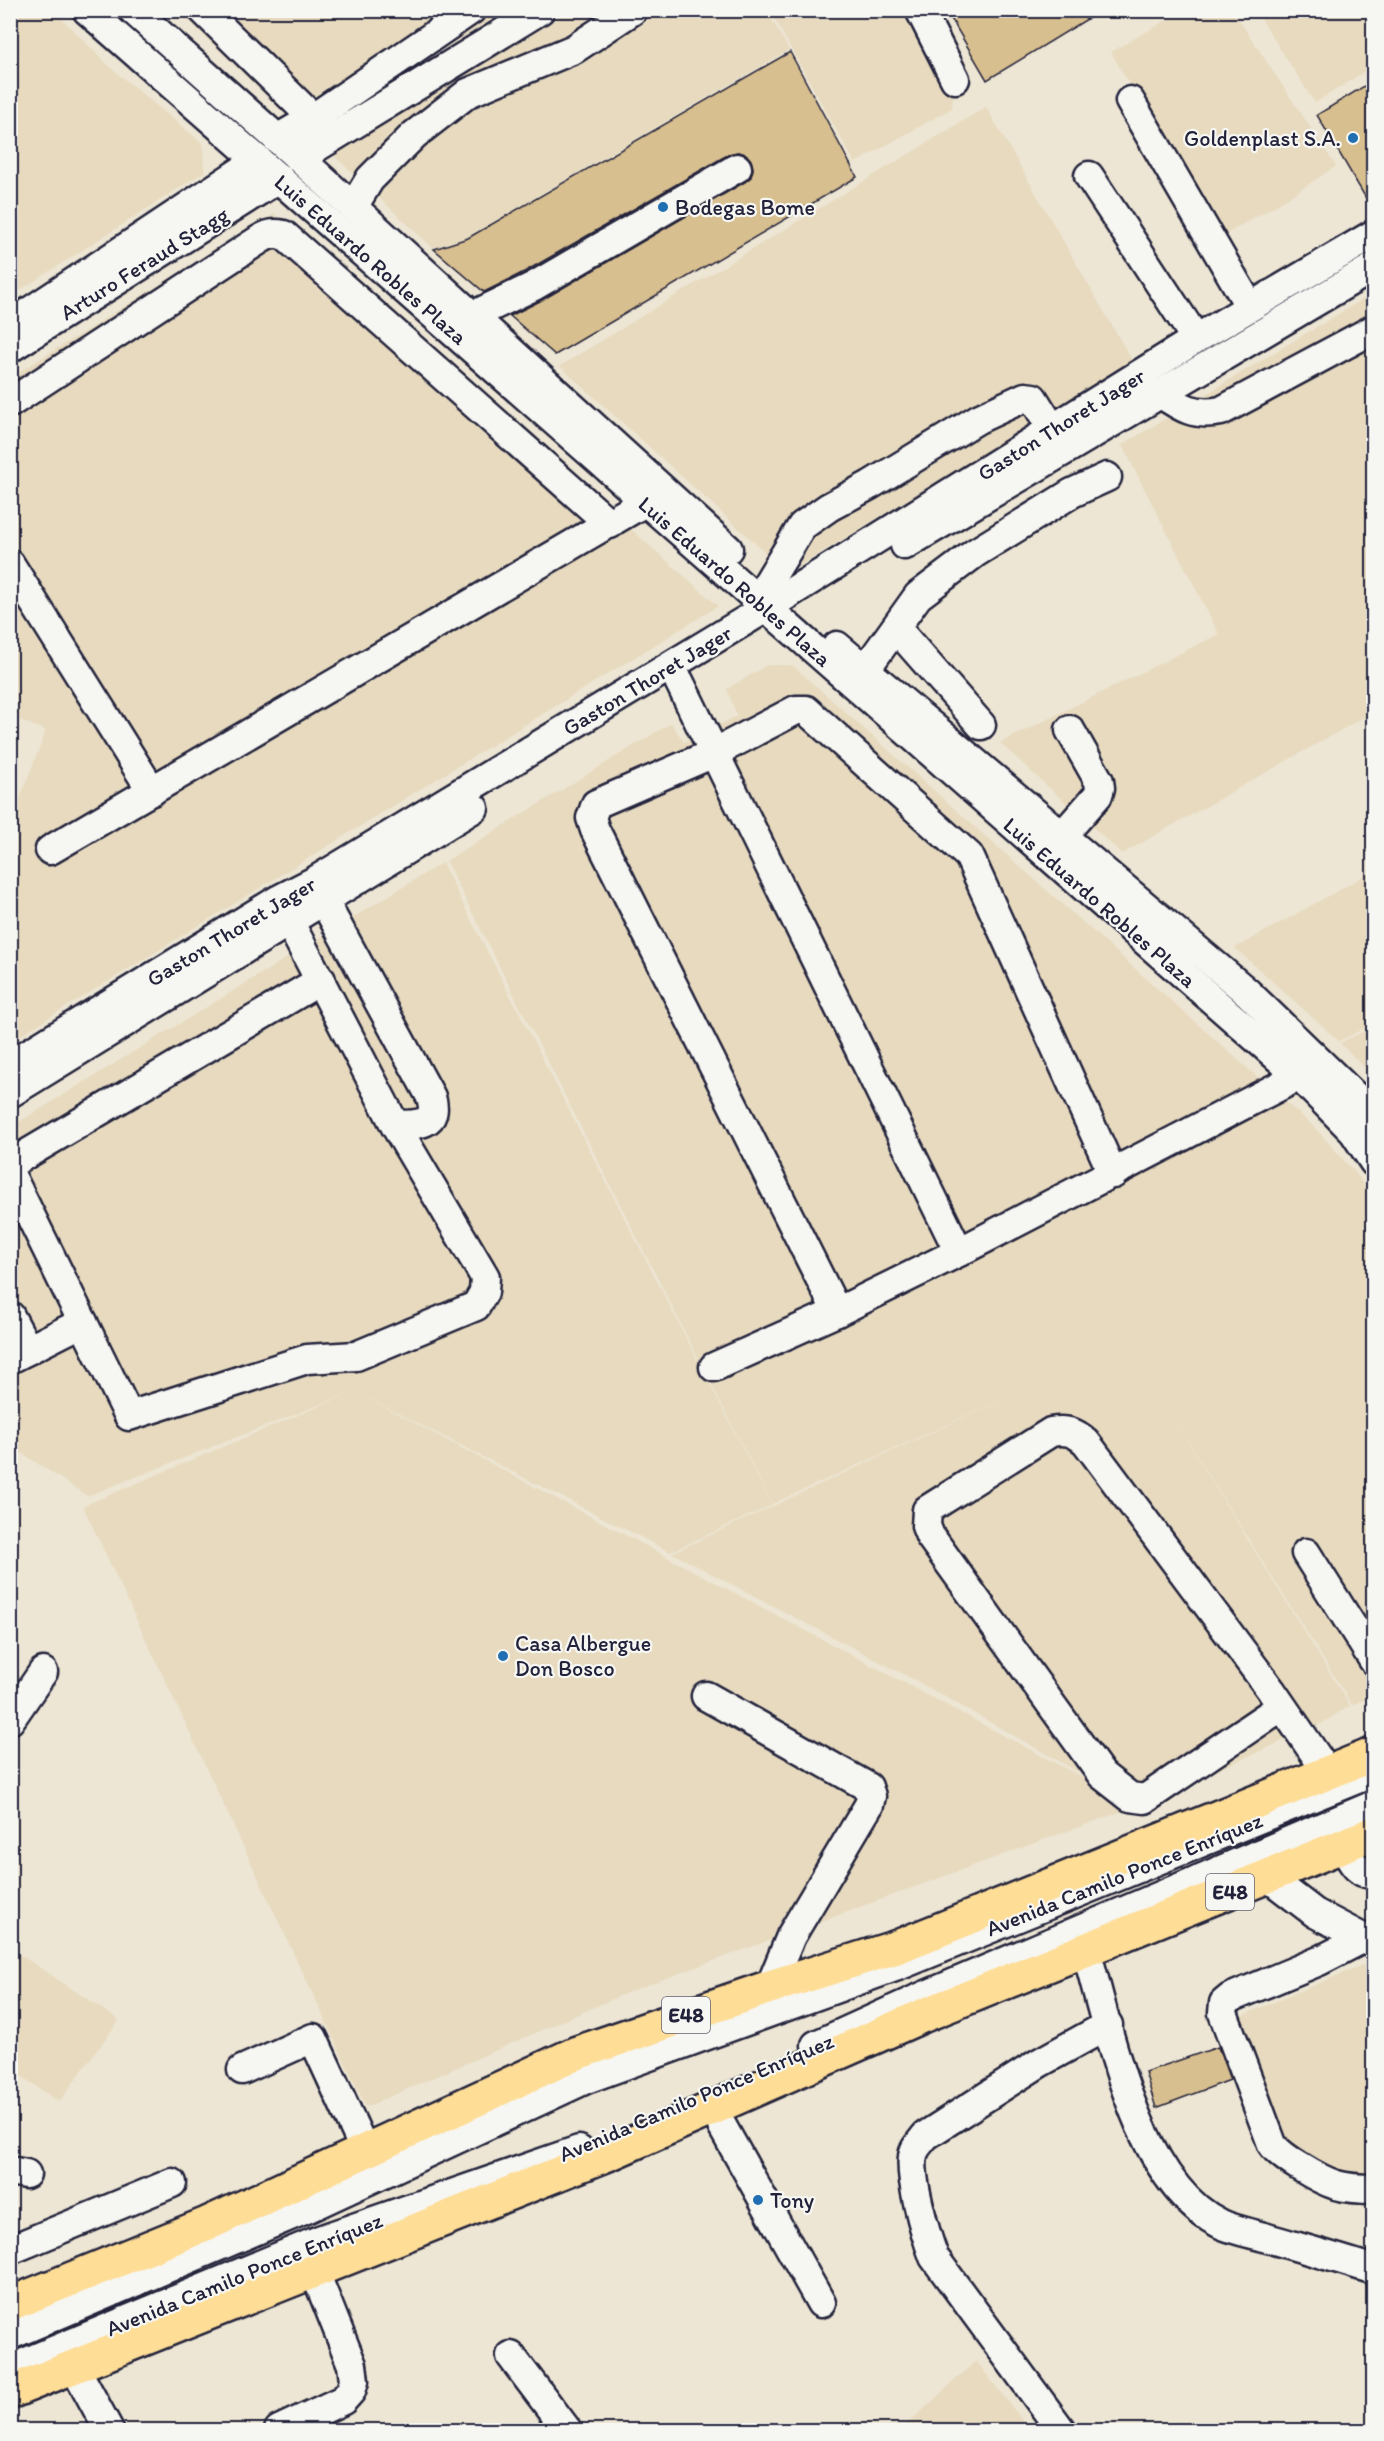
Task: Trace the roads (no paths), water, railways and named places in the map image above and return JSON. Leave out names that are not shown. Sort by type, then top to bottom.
[{"type":"main road","name":"Avenida Camilo Ponce Enríquez","points":[[10,2304],[207,2224],[577,2053],[770,1987],[897,1947],[1374,1754]]},
{"type":"main road","name":"Avenida Camilo Ponce Enríquez","points":[[10,2392],[613,2152],[922,2016],[1374,1833]]},
{"type":"main road","name":"Avenida Camilo Ponce Enríquez","points":[[10,2397],[28,2394],[621,2173],[1060,1971],[1086,1950]]},
{"type":"street","name":"Luis Eduardo Robles Plaza","points":[[87,10],[279,178],[463,324],[778,604],[1299,1076],[1354,1132],[1374,1162]]},
{"type":"street","name":"Luis Eduardo Robles Plaza","points":[[133,10],[353,207],[463,324],[645,502],[866,670],[1247,992],[1374,1117]]},
{"type":"street","points":[[203,10],[313,118]]},
{"type":"street","points":[[278,139],[313,118],[471,10]]},
{"type":"street","points":[[299,158],[540,10]]},
{"type":"street","points":[[353,207],[370,179],[414,135],[468,93],[573,49],[633,10]]},
{"type":"street","points":[[920,10],[955,79]]},
{"type":"street","points":[[1130,101],[1250,307]]},
{"type":"street","name":"Arturo Feraud Stagg","points":[[10,324],[258,160]]},
{"type":"street","points":[[463,324],[534,286],[737,168]]},
{"type":"street","points":[[1089,176],[1196,339]]},
{"type":"street","name":"Arturo Feraud Stagg","points":[[10,348],[279,178]]},
{"type":"street","points":[[10,403],[268,234],[276,233],[284,235],[610,524]]},
{"type":"street","name":"Gaston Thoret Jager","points":[[318,891],[778,604],[1196,339],[1374,234]]},
{"type":"street","name":"Gaston Thoret Jager","points":[[10,1065],[318,891],[679,681],[778,604],[1160,393],[1374,267]]},
{"type":"street","points":[[1160,393],[1185,410],[1207,414],[1221,411],[1374,329]]},
{"type":"street","points":[[778,604],[802,526],[829,507],[870,485],[978,419],[1025,397],[1033,398],[1053,430]]},
{"type":"street","points":[[866,670],[896,628],[907,608],[918,596],[975,553],[1072,493],[1107,477]]},
{"type":"street","points":[[50,850],[645,502]]},
{"type":"street","points":[[10,564],[152,790]]},
{"type":"street","points":[[896,628],[981,725]]},
{"type":"street","points":[[679,681],[959,1252]]},
{"type":"street","points":[[837,1312],[595,830],[591,818],[596,804],[714,753],[796,710],[806,710],[969,856],[1113,1174]]},
{"type":"street","points":[[1062,836],[1098,795],[1100,788],[1099,781],[1070,730]]},
{"type":"street","points":[[318,891],[432,1097],[434,1107],[431,1117],[424,1122],[395,1125]]},
{"type":"street","points":[[10,1174],[129,1416],[307,1359],[356,1356],[476,1306],[484,1292],[485,1277],[395,1125],[284,910]]},
{"type":"street","name":"Gaston Thoret Jager","points":[[10,1093],[284,910]]},
{"type":"street","points":[[10,1164],[321,980]]},
{"type":"street","points":[[714,1367],[837,1312],[959,1252],[1299,1076]]},
{"type":"street","points":[[10,1316],[19,1355],[83,1322]]},
{"type":"street","points":[[1282,1706],[1145,1799],[1130,1797],[1102,1775],[930,1536],[925,1519],[927,1510],[1051,1432],[1060,1430],[1078,1434],[1282,1706],[1329,1773]]},
{"type":"street","points":[[1306,1553],[1374,1661]]},
{"type":"street","points":[[10,1720],[43,1672]]},
{"type":"street","points":[[706,1696],[868,1787],[871,1796],[869,1805],[790,1935],[770,1987]]},
{"type":"street","name":"Avenida Camilo Ponce Enríquez","points":[[10,2335],[306,2209],[586,2079],[903,1964],[1374,1772]]},
{"type":"street","name":"Avenida Camilo Ponce Enríquez","points":[[10,2369],[322,2239],[609,2139],[915,2000],[1374,1805]]},
{"type":"street","points":[[1343,1846],[1359,1871],[1367,1874],[1374,1873]]},
{"type":"street","points":[[1268,1877],[1315,1913],[1369,1941]]},
{"type":"street","points":[[1369,1941],[1230,1998],[1224,2003],[1223,2013],[1272,2144],[1278,2154],[1335,2184],[1374,2189]]},
{"type":"street","points":[[1086,1950],[1128,2098],[1146,2141],[1166,2175],[1188,2201],[1221,2224],[1373,2269]]},
{"type":"street","points":[[1061,2430],[934,2257],[926,2235],[912,2166],[915,2150],[925,2136],[1039,2063],[1108,2025]]},
{"type":"street","points":[[242,2070],[313,2038],[365,2151]]},
{"type":"street","points":[[723,2126],[821,2303]]},
{"type":"street","points":[[10,2250],[172,2183]]},
{"type":"street","points":[[279,2430],[343,2400],[351,2391],[354,2381],[352,2365],[320,2285]]},
{"type":"street","points":[[511,2356],[567,2430]]},
{"type":"street","points":[[79,2375],[110,2430]]},
{"type":"place","name":"Goldenplast S.A.","points":[[1353,138]]},
{"type":"place","name":"Bodegas Bome","points":[[663,207]]},
{"type":"place","name":"Casa Albergue Don Bosco","points":[[503,1656]]},
{"type":"place","name":"Tony","points":[[758,2200]]}]
